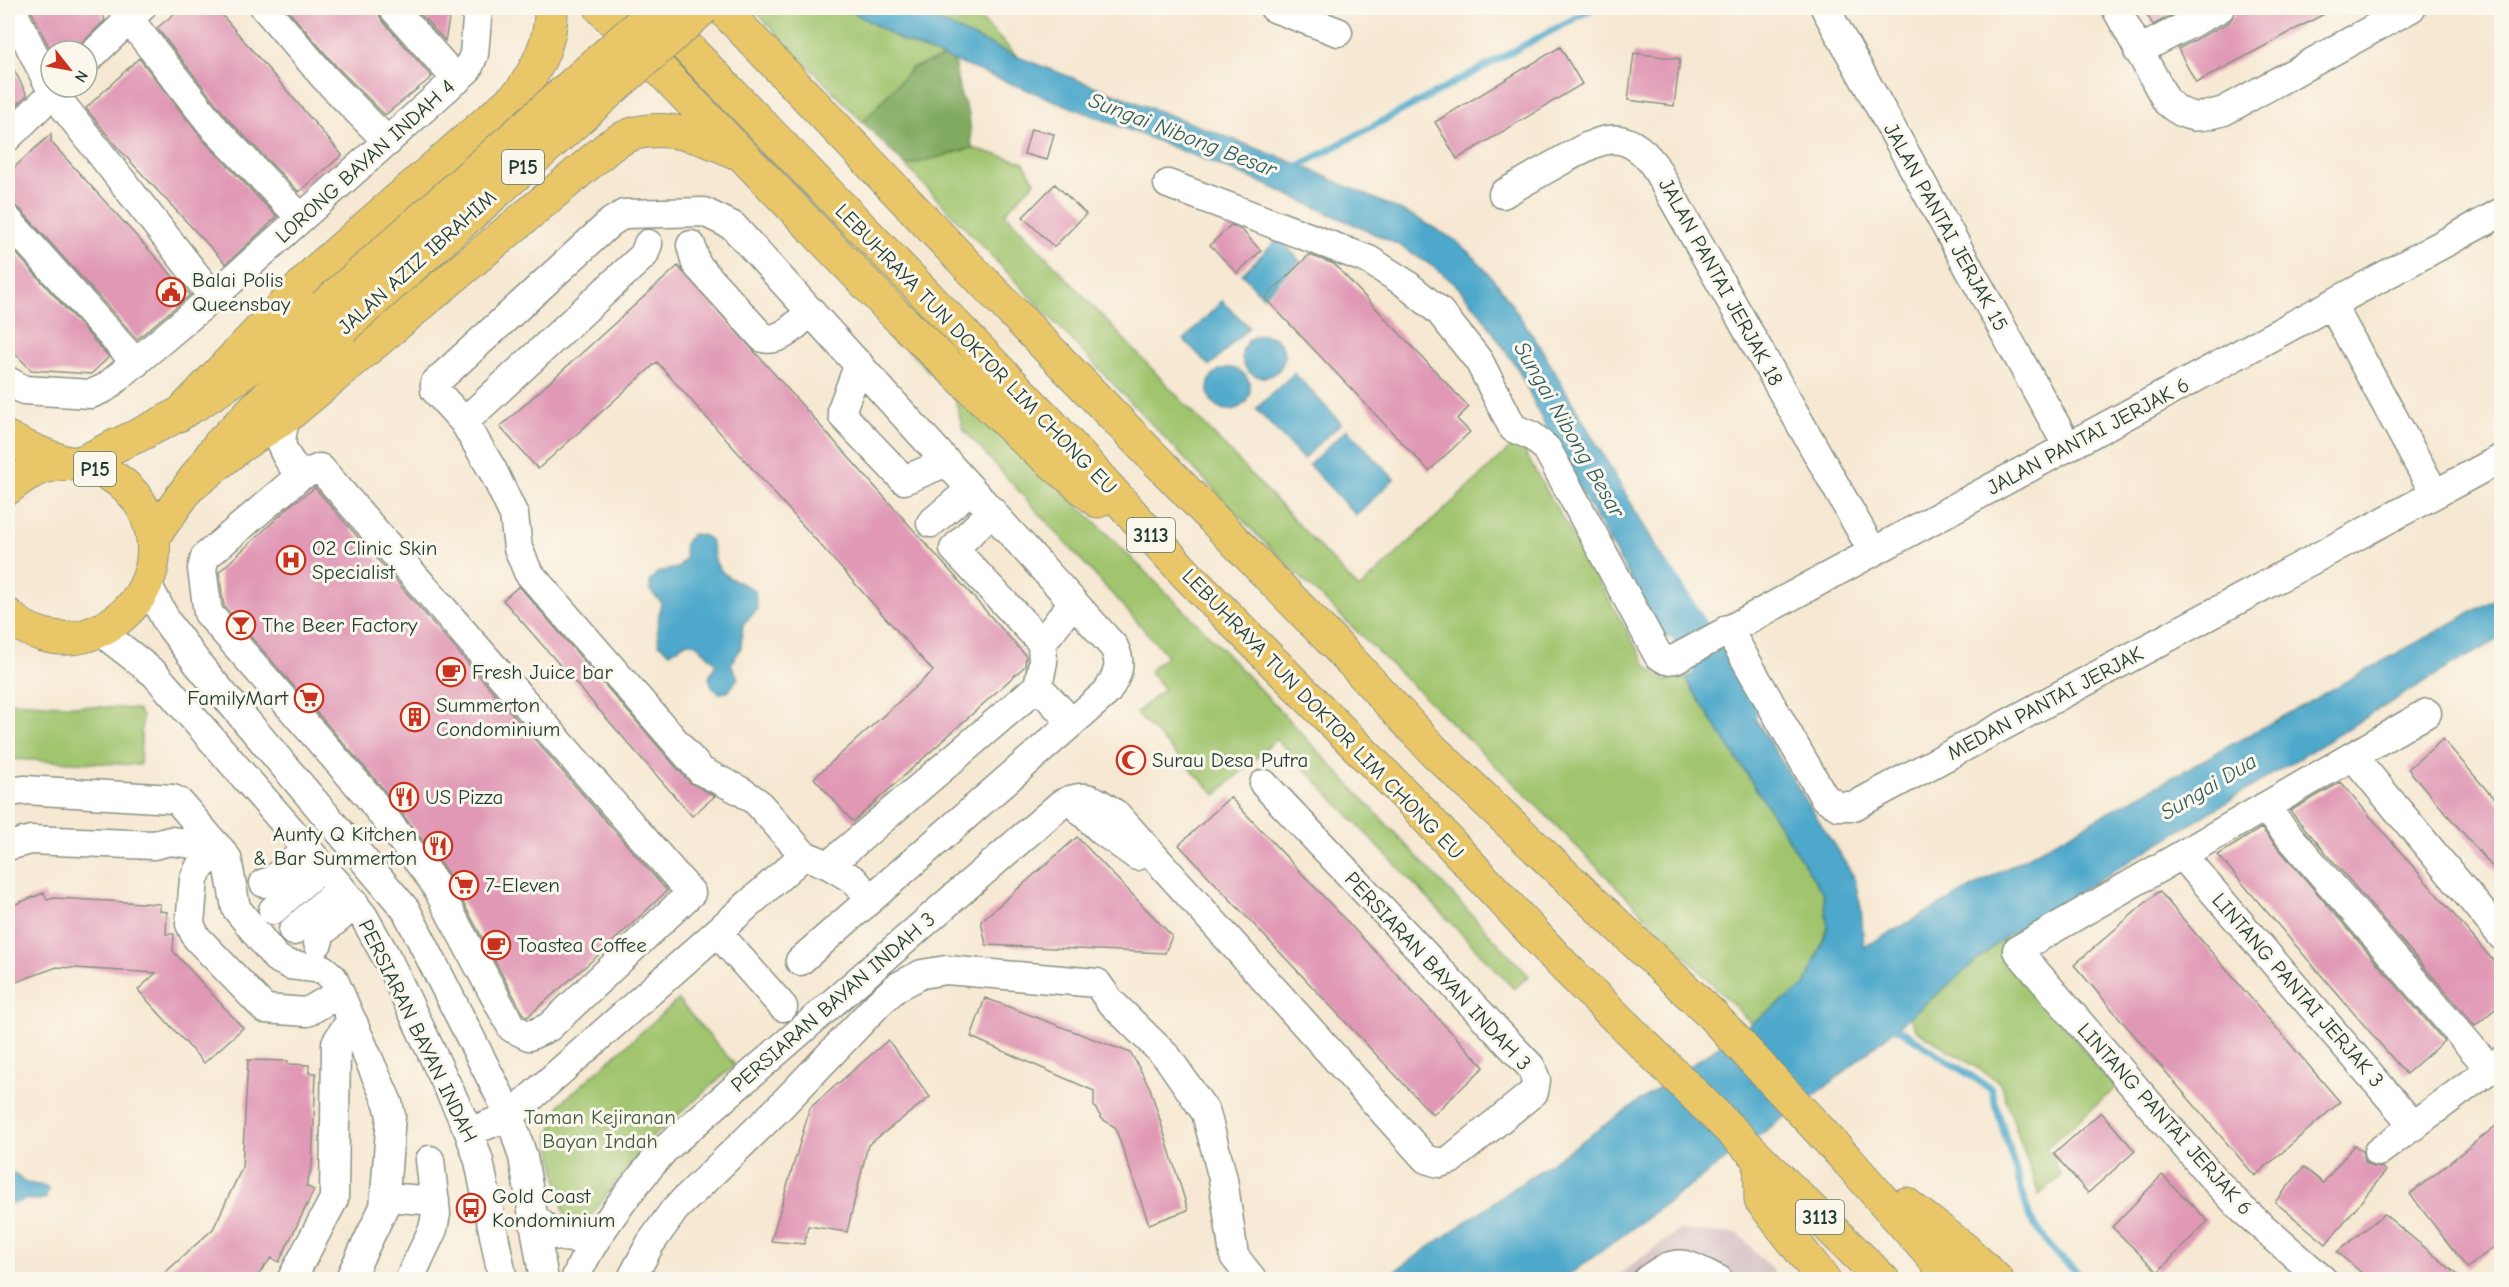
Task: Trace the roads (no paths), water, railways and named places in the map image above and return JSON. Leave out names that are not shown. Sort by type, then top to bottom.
[{"type":"main road","points":[[179,415],[316,271],[520,93],[537,69],[548,39],[551,8]]},
{"type":"main road","points":[[601,8],[894,313],[1024,439],[1187,575]]},
{"type":"main road","name":"LEBUHRAYA TUN DOKTOR LIM CHONG EU","points":[[648,8],[1050,423],[1187,575],[1413,803],[1565,967],[1884,1280]]},
{"type":"main road","name":"JALAN AZIZ IBRAHIM","points":[[153,537],[218,446],[259,404],[333,317],[658,8]]},
{"type":"main road","name":"JALAN AZIZ IBRAHIM","points":[[75,464],[179,415],[234,381],[279,347],[333,317],[704,8]]},
{"type":"main road","name":"3113","points":[[722,8],[1352,662],[1433,750],[1712,1015],[1849,1162],[1953,1280]]},
{"type":"main road","points":[[192,485],[240,446],[287,416],[610,145],[635,133],[669,130],[713,141],[747,158]]},
{"type":"main road","points":[[8,438],[22,448],[75,464]]},
{"type":"main road","name":"P15","points":[[8,488],[24,475],[49,465],[75,464],[103,471],[127,487],[144,510],[153,537],[153,561],[147,584],[135,604],[119,620],[100,631],[78,637],[55,637],[16,628]]},
{"type":"main road","points":[[1849,1162],[1963,1248],[1997,1280]]},
{"type":"main road","points":[[1764,1163],[1784,1205],[1838,1276]]},
{"type":"street","points":[[11,8],[39,59]]},
{"type":"street","points":[[265,8],[325,78],[388,142]]},
{"type":"street","points":[[393,8],[457,80]]},
{"type":"street","name":"LORONG BAYAN INDAH 4","points":[[8,381],[24,390],[91,394],[105,388],[213,297],[468,69],[474,54],[478,8]]},
{"type":"street","points":[[1274,8],[1338,32]]},
{"type":"street","name":"JALAN PANTAI JERJAK 15","points":[[1825,8],[2068,447]]},
{"type":"street","points":[[2115,8],[2167,102],[2178,112],[2203,118],[2224,111],[2411,8]]},
{"type":"street","points":[[2138,51],[2220,8]]},
{"type":"street","points":[[99,47],[131,11],[216,130],[301,218]]},
{"type":"street","points":[[8,137],[47,99]]},
{"type":"street","points":[[63,99],[213,297]]},
{"type":"street","name":"JALAN PANTAI JERJAK 18","points":[[1503,194],[1596,141],[1621,140],[1644,151],[1873,552]]},
{"type":"street","name":"JALAN PANTAI JERJAK 6","points":[[1168,184],[1369,260],[1406,283],[1440,312],[1479,361],[1513,428],[1532,436],[1547,449],[1658,656],[1666,660],[1675,659],[2502,212]]},
{"type":"street","points":[[691,245],[710,213]]},
{"type":"street","points":[[800,961],[871,899],[1072,723],[1107,692],[1119,670],[1120,659],[1114,647],[733,226],[710,213],[624,214],[610,222],[435,383],[434,387],[464,422],[493,471],[514,515],[518,548],[528,572],[700,771],[741,791],[757,802],[816,860],[854,880],[871,899]]},
{"type":"street","points":[[624,214],[648,244]]},
{"type":"street","points":[[8,220],[136,363]]},
{"type":"street","points":[[648,244],[691,245]]},
{"type":"street","points":[[464,422],[644,255],[648,244]]},
{"type":"street","points":[[691,245],[696,264],[763,338],[771,340],[780,338],[811,311]]},
{"type":"street","points":[[2332,305],[2435,494]]},
{"type":"street","points":[[859,364],[842,409],[843,416],[904,480],[947,462]]},
{"type":"street","points":[[287,416],[280,436],[283,452],[300,476]]},
{"type":"street","name":"MEDAN PANTAI JERJAK","points":[[1722,633],[1824,797],[1838,806],[1854,806],[2502,458]]},
{"type":"street","points":[[320,468],[691,893],[549,1027],[529,1036],[512,1028],[433,881],[368,796],[208,613],[202,569],[205,557],[300,476],[320,468]]},
{"type":"street","points":[[931,523],[971,489]]},
{"type":"street","points":[[469,1132],[510,1116],[717,932],[816,860],[1038,686],[1043,662],[1042,643],[954,549],[992,511]]},
{"type":"street","name":"PERSIARAN BAYAN INDAH","points":[[147,584],[167,622],[198,664],[406,910],[510,1116],[523,1157],[544,1280]]},
{"type":"street","points":[[1042,643],[1073,602]]},
{"type":"street","name":"PERSIARAN BAYAN INDAH","points":[[100,631],[155,674],[315,857],[348,896],[389,962],[469,1132],[479,1161],[503,1280]]},
{"type":"street","points":[[1038,686],[1072,723]]},
{"type":"street","points":[[2182,855],[2427,713]]},
{"type":"street","points":[[2354,756],[2502,936]]},
{"type":"street","name":"PERSIARAN BAYAN INDAH 3","points":[[575,1280],[589,1252],[612,1218],[664,1150],[1061,804],[1090,797],[1117,815],[1426,1159],[1438,1163],[1450,1160],[1534,1092],[1536,1080],[1531,1067],[1264,784]]},
{"type":"street","points":[[8,792],[25,790],[167,796],[179,802],[229,862],[250,881],[272,881],[315,857]]},
{"type":"street","points":[[324,811],[368,796]]},
{"type":"street","points":[[2264,807],[2496,1064],[2378,1152]]},
{"type":"street","points":[[8,846],[31,840],[154,845],[170,841],[219,849]]},
{"type":"street","points":[[219,849],[199,868],[194,879],[190,924],[196,937],[265,1009],[307,1012],[340,993]]},
{"type":"street","name":"LINTANG PANTAI JERJAK 6","points":[[2182,855],[2017,950],[2211,1176],[2242,1209],[2323,1280]]},
{"type":"street","name":"LINTANG PANTAI JERJAK 3","points":[[2182,855],[2414,1126]]},
{"type":"street","points":[[264,918],[315,857]]},
{"type":"street","points":[[250,881],[234,904],[264,918],[329,973],[388,1103],[391,1116],[387,1197],[349,1280]]},
{"type":"street","points":[[406,910],[433,881]]},
{"type":"street","points":[[300,947],[321,933],[348,896]]},
{"type":"street","points":[[717,932],[783,1007]]},
{"type":"street","points":[[631,1280],[650,1244],[675,1209],[777,1110],[879,1003],[897,987],[922,974],[946,970],[1097,983],[1109,1000],[1168,1058],[1206,1113],[1223,1179],[1234,1256],[1253,1280]]},
{"type":"street","points":[[291,1280],[334,1200],[336,1042],[344,1030],[354,1024]]},
{"type":"street","points":[[409,1280],[433,1229],[436,1214],[429,1160]]},
{"type":"street","points":[[387,1197],[435,1202]]},
{"type":"street","name":"PERSIARAN BAYAN INDAH 3","points":[[534,1217],[547,1230],[562,1238],[576,1238],[589,1234],[612,1218]]},
{"type":"street","points":[[1647,1280],[1664,1267],[1681,1263],[1719,1280]]},
{"type":"water","points":[[846,8],[909,8],[1018,57],[1300,165],[1417,218],[1455,240],[1475,258],[1499,286],[1539,345],[1700,622],[1664,638],[1553,442],[1518,369],[1478,310],[1456,285],[1437,269],[1401,246],[1256,180],[903,41]]},
{"type":"water","points":[[1279,238],[1300,261],[1263,297],[1242,274]]},
{"type":"water","points":[[1222,301],[1249,327],[1210,366],[1184,340]]},
{"type":"water","points":[[1263,335],[1271,336],[1278,341],[1283,348],[1283,364],[1278,371],[1271,376],[1263,377],[1255,376],[1248,371],[1243,364],[1242,356],[1243,348],[1248,341],[1255,336]]},
{"type":"water","points":[[1229,368],[1237,369],[1244,374],[1249,381],[1249,397],[1244,404],[1237,409],[1229,410],[1221,409],[1214,404],[1209,397],[1208,389],[1209,381],[1214,374],[1221,369]]},
{"type":"water","points":[[1294,373],[1341,423],[1303,459],[1256,409]]},
{"type":"water","points":[[1347,429],[1394,479],[1356,515],[1309,465]]},
{"type":"water","points":[[693,534],[702,535],[711,541],[716,562],[723,572],[731,579],[755,591],[757,610],[743,624],[741,647],[731,664],[738,678],[728,692],[719,693],[713,688],[709,678],[716,663],[696,644],[687,642],[670,653],[659,644],[657,629],[661,602],[650,591],[650,581],[658,572],[678,568],[686,557],[685,544]]},
{"type":"water","name":"Sungai Dua","points":[[2501,596],[2501,638],[2452,665],[2005,937],[1827,1086],[1563,1279],[1382,1280],[1805,986],[1828,928],[1823,893],[1685,678],[1719,661],[1854,877],[1861,908],[1864,947]]},
{"type":"water","points":[[8,1169],[26,1183],[45,1186],[48,1190],[46,1198],[8,1203]]},
{"type":"waterway","points":[[1295,168],[1594,8]]},
{"type":"waterway","name":"Sungai Nibong Besar","points":[[1659,583],[1739,708]]},
{"type":"waterway","points":[[1889,1025],[1902,1031],[1991,1089],[2030,1218],[2054,1252],[2086,1280]]},
{"type":"place","name":"Balai Polis Queensbay","points":[[171,292]]},
{"type":"place","name":"O2 Clinic Skin Specialist","points":[[291,560]]},
{"type":"place","name":"The Beer Factory","points":[[241,625]]},
{"type":"place","name":"Fresh Juice bar","points":[[451,672]]},
{"type":"place","name":"FamilyMart","points":[[309,698]]},
{"type":"place","name":"Summerton Condominium","points":[[415,717]]},
{"type":"place","name":"Surau Desa Putra","points":[[1131,760]]},
{"type":"place","name":"US Pizza","points":[[404,797]]},
{"type":"place","name":"Aunty Q Kitchen & Bar Summerton","points":[[438,846]]},
{"type":"place","name":"7-Eleven","points":[[464,885]]},
{"type":"place","name":"Toastea Coffee","points":[[496,945]]},
{"type":"place","name":"Gold Coast Kondominium","points":[[471,1208]]},
{"type":"park label","name":"Taman Kejiranan Bayan Indah","points":[[600,1129]]}]
